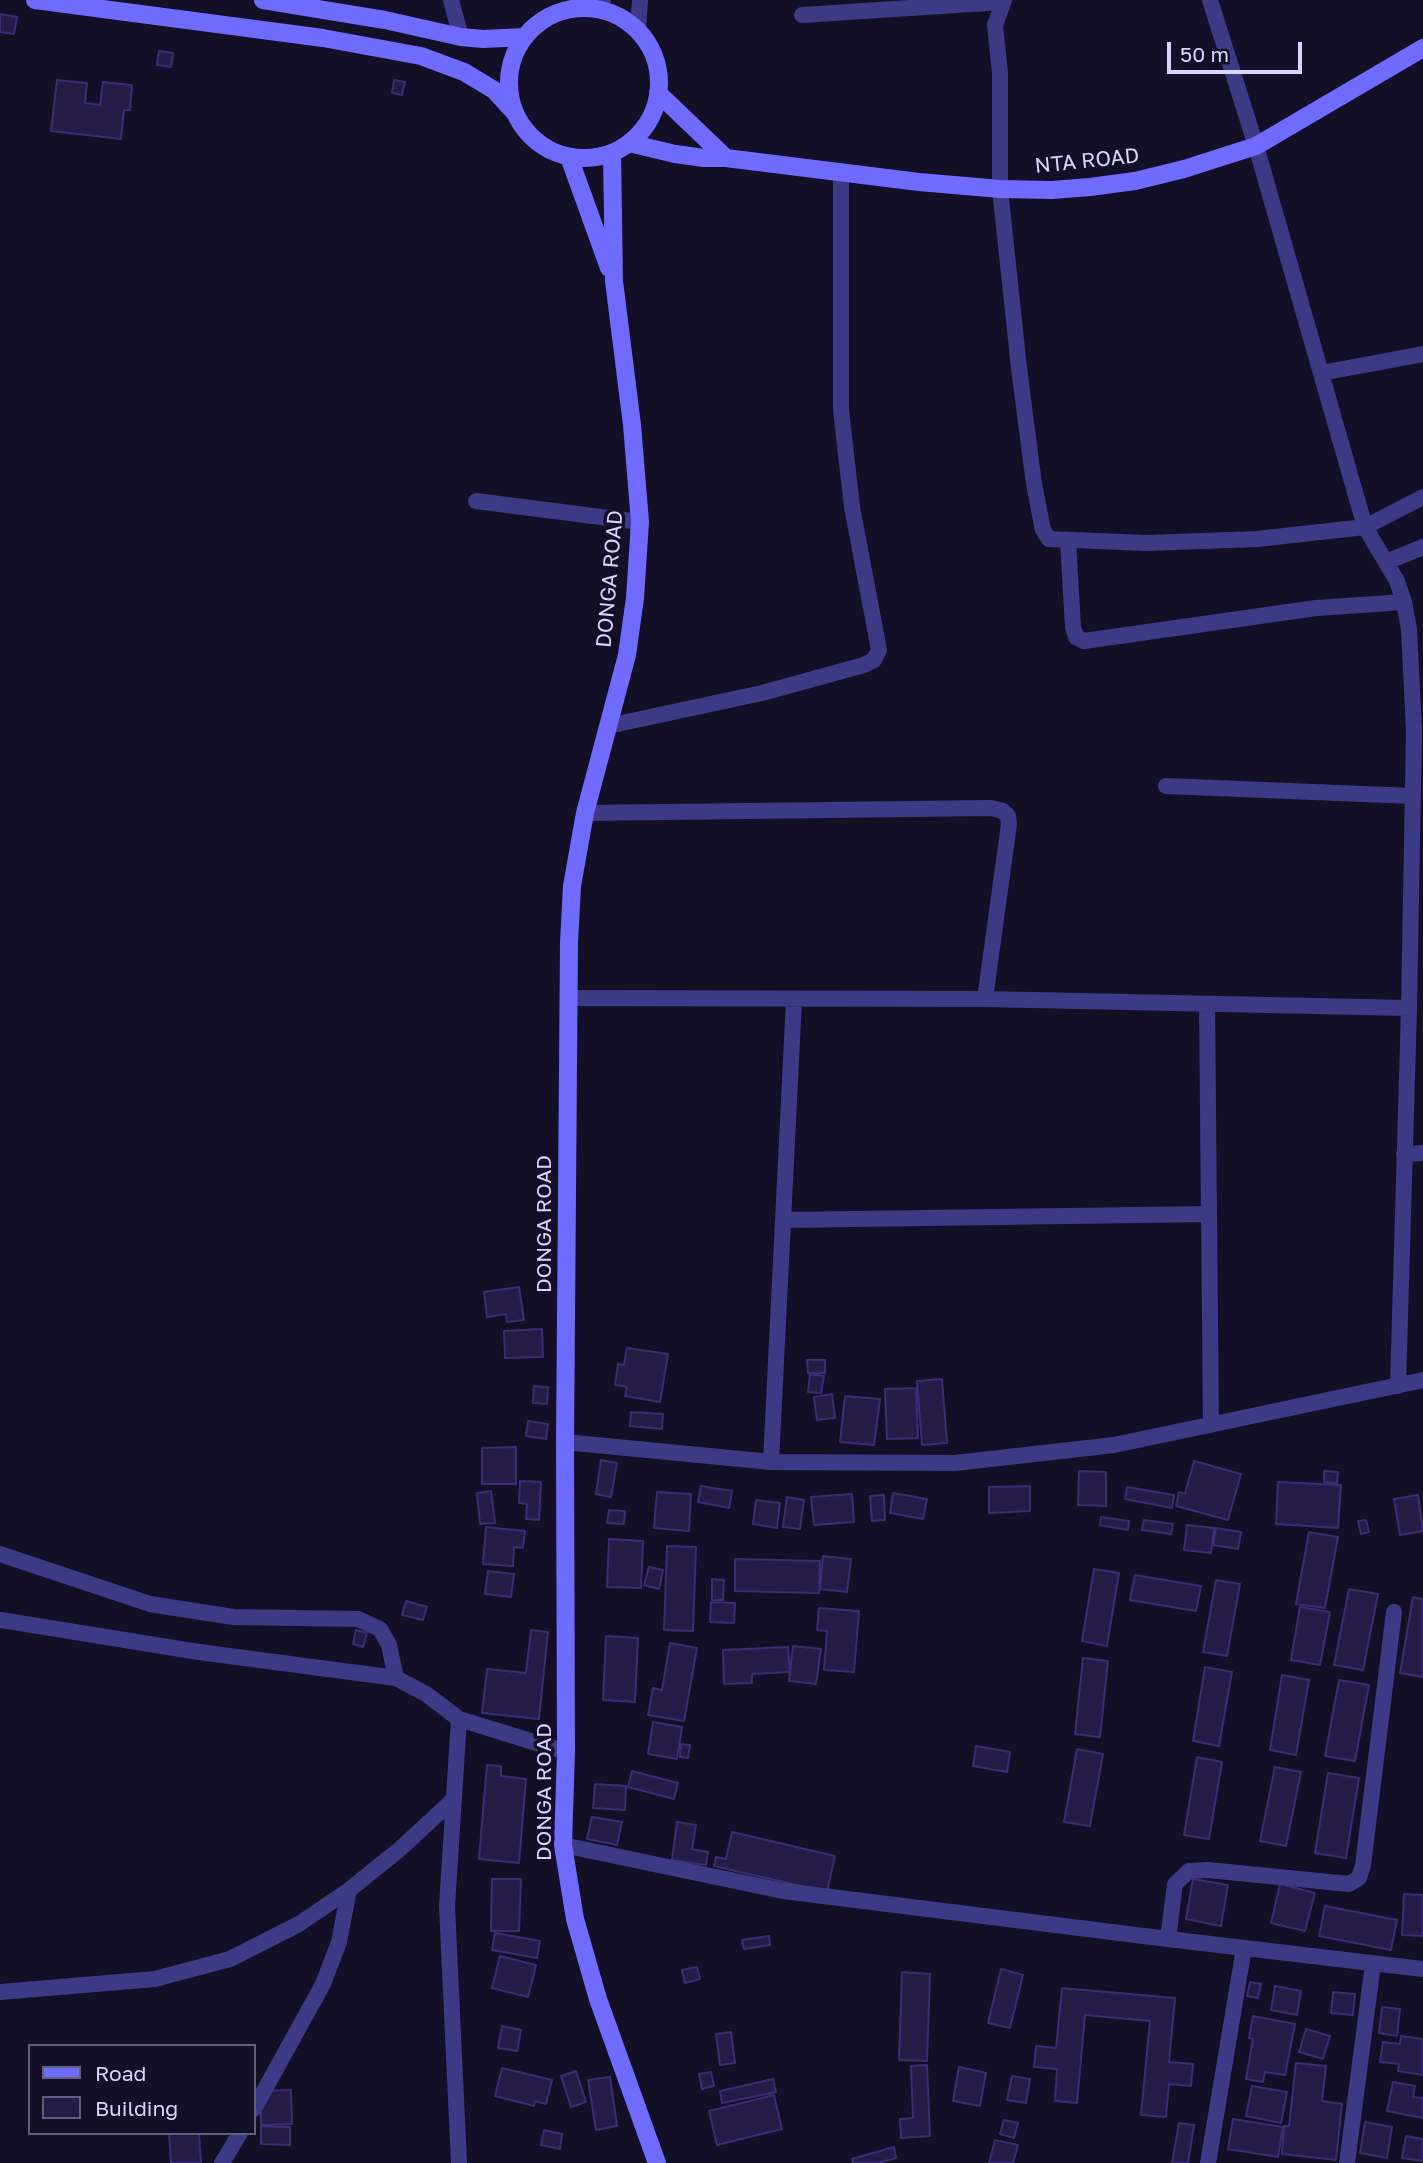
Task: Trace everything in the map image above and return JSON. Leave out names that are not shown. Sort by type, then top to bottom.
[{"type":"street","points":[[35,0],[323,38],[421,56],[464,72],[494,90],[537,141],[552,151],[569,157],[591,158],[612,153],[629,143],[643,129],[653,112],[658,93],[659,76],[655,59],[638,30],[599,4],[555,13],[538,23],[524,37],[514,54],[509,74],[509,94],[515,113]]},
{"type":"street","points":[[263,0],[385,20],[460,37],[524,37]]},
{"type":"street","points":[[451,0],[460,37]]},
{"type":"street","points":[[638,30],[640,0]]},
{"type":"street","points":[[1210,0],[1256,146],[1365,527],[1397,581],[1416,628],[1398,1385]]},
{"type":"street","points":[[802,15],[1003,1],[995,25],[1000,73],[1000,189],[1034,484],[1043,530],[1049,539],[1146,543],[1257,539],[1365,527],[1423,497]]},
{"type":"street","name":"NTA ROAD","points":[[629,143],[704,158],[726,158],[1000,189],[1052,190],[1135,181],[1256,146],[1423,48]]},
{"type":"street","points":[[658,93],[726,158]]},
{"type":"street","points":[[612,153],[614,281]]},
{"type":"street","points":[[569,157],[614,281]]},
{"type":"street","points":[[608,726],[762,693],[864,665],[874,660],[879,650],[852,508],[841,410],[841,173]]},
{"type":"street","name":"DONGA ROAD","points":[[614,281],[632,425],[640,522],[635,598],[627,655],[585,813],[572,886],[568,998],[566,1752],[563,1845],[575,1919],[598,1999],[657,2163]]},
{"type":"street","points":[[1321,373],[1423,354]]},
{"type":"street","points":[[476,501],[640,522]]},
{"type":"street","points":[[1069,541],[1073,628],[1076,637],[1084,641],[1317,608],[1404,602]]},
{"type":"street","points":[[1386,562],[1423,547]]},
{"type":"street","points":[[1166,786],[1412,796]]},
{"type":"street","points":[[585,813],[991,808],[1003,811],[1008,816],[1009,824],[985,999]]},
{"type":"street","points":[[568,998],[985,999],[1409,1008]]},
{"type":"street","points":[[771,1462],[794,1000]]},
{"type":"street","points":[[1208,1004],[1211,1425]]},
{"type":"street","points":[[1404,1154],[1423,1153]]},
{"type":"street","points":[[783,1220],[1209,1214]]},
{"type":"street","points":[[565,1441],[771,1462],[955,1463],[1114,1445],[1423,1380]]},
{"type":"street","points":[[0,1555],[150,1604],[233,1617],[358,1619],[380,1629],[389,1645],[396,1678]]},
{"type":"street","points":[[1168,1939],[1175,1884],[1189,1871],[1208,1870],[1349,1884],[1359,1878],[1363,1865],[1394,1612]]},
{"type":"street","points":[[0,1620],[199,1652],[396,1678],[426,1694],[458,1719],[566,1752]]},
{"type":"street","points":[[458,1719],[447,1906],[459,2163]]},
{"type":"street","points":[[0,1992],[155,1979],[230,1959],[299,1924],[349,1890],[400,1849],[454,1799]]},
{"type":"street","points":[[563,1845],[783,1891],[1423,1969]]},
{"type":"street","points":[[256,2105],[323,1984],[339,1942],[349,1890]]},
{"type":"street","points":[[1208,2163],[1244,1948]]},
{"type":"street","points":[[1347,2163],[1373,1964]]},
{"type":"street","points":[[222,2163],[239,2135]]},
{"type":"building","points":[[0,14],[17,17],[14,34],[0,32]]},
{"type":"building","points":[[159,51],[173,53],[171,67],[157,65]]},
{"type":"building","points":[[57,80],[87,83],[85,103],[100,105],[103,82],[132,85],[130,110],[124,110],[121,139],[51,131]]},
{"type":"building","points":[[394,80],[405,82],[402,95],[392,93]]},
{"type":"building","points":[[519,1287],[524,1320],[507,1322],[506,1314],[487,1317],[484,1292]]},
{"type":"building","points":[[542,1329],[543,1357],[505,1358],[504,1331]]},
{"type":"building","points":[[627,1348],[668,1354],[660,1402],[625,1396],[627,1387],[615,1385],[618,1364],[624,1365]]},
{"type":"building","points":[[807,1360],[825,1360],[825,1373],[808,1373]]},
{"type":"building","points":[[810,1374],[824,1376],[821,1393],[808,1392]]},
{"type":"building","points":[[942,1379],[947,1443],[922,1445],[917,1381]]},
{"type":"building","points":[[534,1386],[548,1387],[547,1404],[533,1403]]},
{"type":"building","points":[[916,1388],[918,1438],[887,1439],[885,1389]]},
{"type":"building","points":[[832,1394],[835,1418],[817,1420],[814,1397]]},
{"type":"building","points":[[845,1396],[880,1399],[874,1445],[840,1442]]},
{"type":"building","points":[[631,1412],[663,1414],[662,1429],[630,1426]]},
{"type":"building","points":[[528,1421],[548,1424],[546,1439],[526,1436]]},
{"type":"building","points":[[516,1447],[516,1484],[482,1484],[482,1448]]},
{"type":"building","points":[[601,1460],[617,1463],[611,1497],[596,1494]]},
{"type":"building","points":[[1194,1461],[1241,1474],[1228,1520],[1176,1506],[1179,1492],[1185,1494]]},
{"type":"building","points":[[1079,1471],[1106,1472],[1106,1506],[1078,1505]]},
{"type":"building","points":[[1324,1471],[1338,1472],[1337,1483],[1324,1482]]},
{"type":"building","points":[[520,1481],[541,1482],[539,1520],[526,1519],[527,1504],[519,1503]]},
{"type":"building","points":[[1278,1482],[1341,1485],[1338,1528],[1276,1524]]},
{"type":"building","points":[[701,1486],[732,1491],[729,1508],[698,1502]]},
{"type":"building","points":[[1030,1486],[1030,1511],[989,1513],[989,1487]]},
{"type":"building","points":[[1127,1487],[1174,1495],[1172,1508],[1125,1499]]},
{"type":"building","points":[[491,1491],[495,1523],[480,1524],[477,1493]]},
{"type":"building","points":[[657,1492],[691,1494],[689,1531],[654,1528]]},
{"type":"building","points":[[893,1493],[927,1499],[923,1519],[890,1513]]},
{"type":"building","points":[[852,1494],[854,1522],[814,1525],[811,1497]]},
{"type":"building","points":[[884,1495],[885,1520],[872,1521],[870,1496]]},
{"type":"building","points":[[1418,1495],[1423,1531],[1400,1535],[1394,1499]]},
{"type":"building","points":[[787,1497],[804,1500],[800,1529],[783,1527]]},
{"type":"building","points":[[756,1500],[780,1503],[777,1528],[753,1524]]},
{"type":"building","points":[[609,1510],[625,1511],[624,1524],[607,1523]]},
{"type":"building","points":[[1101,1517],[1129,1521],[1128,1530],[1100,1525]]},
{"type":"building","points":[[1144,1520],[1173,1524],[1171,1534],[1142,1530]]},
{"type":"building","points":[[1366,1520],[1369,1532],[1361,1534],[1358,1521]]},
{"type":"building","points":[[1187,1525],[1214,1528],[1211,1553],[1184,1550]]},
{"type":"building","points":[[486,1527],[525,1531],[523,1548],[514,1547],[513,1566],[483,1564]]},
{"type":"building","points":[[1216,1528],[1241,1532],[1238,1549],[1213,1545]]},
{"type":"building","points":[[1309,1532],[1338,1537],[1325,1608],[1296,1604]]},
{"type":"building","points":[[609,1539],[643,1541],[641,1588],[607,1587]]},
{"type":"building","points":[[667,1546],[696,1547],[693,1631],[664,1630]]},
{"type":"building","points":[[823,1556],[851,1559],[847,1592],[820,1589]]},
{"type":"building","points":[[735,1559],[820,1561],[819,1593],[735,1591]]},
{"type":"building","points":[[649,1567],[663,1570],[659,1589],[644,1585]]},
{"type":"building","points":[[1094,1569],[1119,1573],[1107,1646],[1082,1641]]},
{"type":"building","points":[[488,1571],[514,1574],[511,1597],[485,1594]]},
{"type":"building","points":[[1135,1575],[1201,1586],[1196,1611],[1130,1600]]},
{"type":"building","points":[[712,1579],[724,1580],[723,1600],[712,1600]]},
{"type":"building","points":[[1216,1580],[1240,1584],[1227,1656],[1203,1652]]},
{"type":"building","points":[[1349,1589],[1378,1594],[1363,1670],[1334,1665]]},
{"type":"building","points":[[1413,1597],[1423,1599],[1423,1677],[1400,1673]]},
{"type":"building","points":[[406,1601],[427,1607],[423,1620],[402,1615]]},
{"type":"building","points":[[711,1602],[735,1603],[734,1623],[710,1622]]},
{"type":"building","points":[[1300,1607],[1330,1612],[1320,1665],[1291,1660]]},
{"type":"building","points":[[819,1608],[859,1611],[854,1672],[824,1670],[827,1631],[817,1630]]},
{"type":"building","points":[[356,1630],[367,1633],[363,1647],[353,1644]]},
{"type":"building","points":[[531,1630],[548,1632],[539,1719],[482,1713],[487,1669],[526,1673]]},
{"type":"building","points":[[606,1636],[638,1638],[635,1702],[603,1700]]},
{"type":"building","points":[[670,1643],[697,1648],[684,1721],[648,1715],[653,1688],[662,1690]]},
{"type":"building","points":[[793,1646],[821,1649],[816,1684],[789,1681]]},
{"type":"building","points":[[788,1647],[790,1672],[752,1674],[752,1683],[724,1684],[723,1650]]},
{"type":"building","points":[[1083,1658],[1108,1661],[1100,1737],[1075,1734]]},
{"type":"building","points":[[1205,1667],[1232,1672],[1219,1746],[1193,1741]]},
{"type":"building","points":[[1282,1675],[1309,1680],[1296,1755],[1270,1750]]},
{"type":"building","points":[[1339,1680],[1369,1685],[1355,1761],[1325,1756]]},
{"type":"building","points":[[653,1722],[682,1727],[677,1759],[648,1754]]},
{"type":"building","points":[[681,1744],[690,1745],[688,1758],[680,1757]]},
{"type":"building","points":[[976,1746],[1010,1752],[1007,1772],[973,1766]]},
{"type":"building","points":[[1077,1749],[1103,1754],[1090,1826],[1064,1822]]},
{"type":"building","points":[[1197,1757],[1222,1762],[1209,1839],[1184,1835]]},
{"type":"building","points":[[487,1765],[501,1766],[501,1776],[526,1779],[519,1863],[479,1859]]},
{"type":"building","points":[[1275,1767],[1301,1772],[1286,1846],[1260,1841]]},
{"type":"building","points":[[632,1771],[678,1783],[674,1799],[628,1787]]},
{"type":"building","points":[[1328,1773],[1359,1778],[1346,1858],[1315,1853]]},
{"type":"building","points":[[595,1784],[626,1786],[625,1810],[593,1808]]},
{"type":"building","points":[[592,1817],[622,1822],[617,1845],[587,1839]]},
{"type":"building","points":[[677,1822],[696,1825],[692,1849],[708,1852],[706,1865],[672,1860]]},
{"type":"building","points":[[732,1832],[835,1856],[827,1892],[714,1866],[716,1857],[726,1859]]},
{"type":"building","points":[[492,1879],[521,1879],[519,1931],[491,1931]]},
{"type":"building","points":[[1193,1879],[1228,1885],[1221,1926],[1186,1919]]},
{"type":"building","points":[[1280,1884],[1315,1893],[1305,1931],[1271,1923]]},
{"type":"building","points":[[1404,1894],[1423,1895],[1423,1936],[1402,1935]]},
{"type":"building","points":[[1325,1906],[1397,1920],[1391,1950],[1319,1936]]},
{"type":"building","points":[[495,1933],[540,1941],[537,1958],[492,1950]]},
{"type":"building","points":[[769,1936],[770,1945],[744,1949],[742,1940]]},
{"type":"building","points":[[500,1956],[536,1965],[528,1997],[492,1988]]},
{"type":"building","points":[[697,1967],[700,1979],[685,1983],[682,1970]]},
{"type":"building","points":[[1001,1969],[1023,1975],[1010,2028],[988,2023]]},
{"type":"building","points":[[902,1972],[930,1974],[927,2061],[899,2060]]},
{"type":"building","points":[[1250,1982],[1261,1984],[1258,1998],[1247,1996]]},
{"type":"building","points":[[1275,1986],[1301,1991],[1297,2015],[1271,2010]]},
{"type":"building","points":[[1062,1988],[1175,1998],[1169,2062],[1193,2064],[1191,2086],[1169,2084],[1166,2117],[1141,2115],[1150,2021],[1085,2015],[1077,2103],[1055,2101],[1057,2069],[1034,2067],[1036,2046],[1056,2048]]},
{"type":"building","points":[[1333,1992],[1355,1994],[1353,2015],[1331,2013]]},
{"type":"building","points":[[1382,2007],[1400,2009],[1397,2036],[1379,2033]]},
{"type":"building","points":[[1253,2016],[1295,2024],[1285,2075],[1265,2072],[1263,2082],[1246,2079],[1253,2039],[1249,2038]]},
{"type":"building","points":[[502,2026],[521,2030],[517,2051],[498,2048]]},
{"type":"building","points":[[1306,2029],[1330,2036],[1323,2059],[1299,2052]]},
{"type":"building","points":[[731,2032],[735,2063],[720,2065],[716,2034]]},
{"type":"building","points":[[1401,2036],[1423,2039],[1423,2075],[1398,2071],[1399,2064],[1380,2062],[1383,2042],[1400,2044]]},
{"type":"building","points":[[1296,2063],[1326,2066],[1322,2101],[1342,2104],[1336,2160],[1282,2154],[1284,2126],[1289,2126]]},
{"type":"building","points":[[927,2065],[930,2136],[901,2138],[900,2119],[913,2118],[911,2066]]},
{"type":"building","points":[[959,2067],[986,2073],[980,2106],[953,2101]]},
{"type":"building","points":[[502,2068],[552,2080],[546,2104],[535,2101],[534,2106],[495,2096]]},
{"type":"building","points":[[576,2071],[586,2102],[571,2107],[561,2076]]},
{"type":"building","points":[[711,2072],[714,2086],[702,2089],[699,2074]]},
{"type":"building","points":[[1012,2076],[1030,2079],[1026,2103],[1007,2100]]},
{"type":"building","points":[[610,2077],[617,2126],[596,2130],[588,2080]]},
{"type":"building","points":[[773,2079],[776,2092],[722,2103],[720,2091]]},
{"type":"building","points":[[1393,2082],[1415,2086],[1413,2097],[1423,2098],[1423,2118],[1387,2111]]},
{"type":"building","points":[[1252,2086],[1287,2092],[1281,2123],[1246,2116]]},
{"type":"building","points":[[291,2090],[292,2124],[261,2125],[260,2091]]},
{"type":"building","points":[[774,2095],[782,2129],[717,2145],[709,2111]]},
{"type":"building","points":[[1233,2119],[1283,2127],[1278,2157],[1228,2149]]},
{"type":"building","points":[[1004,2120],[1018,2123],[1014,2138],[1000,2134]]},
{"type":"building","points":[[1365,2122],[1392,2127],[1387,2158],[1360,2153]]},
{"type":"building","points":[[1179,2123],[1194,2125],[1188,2163],[1172,2163]]},
{"type":"building","points":[[261,2126],[290,2127],[290,2145],[261,2144]]},
{"type":"building","points":[[544,2130],[562,2134],[560,2149],[541,2145]]},
{"type":"building","points":[[169,2135],[199,2135],[201,2163],[171,2163]]},
{"type":"building","points":[[1406,2136],[1423,2139],[1423,2161],[1402,2158]]},
{"type":"building","points":[[995,2140],[1018,2145],[1013,2163],[989,2163]]},
{"type":"building","points":[[894,2147],[896,2158],[878,2163],[853,2163],[852,2159]]}]
